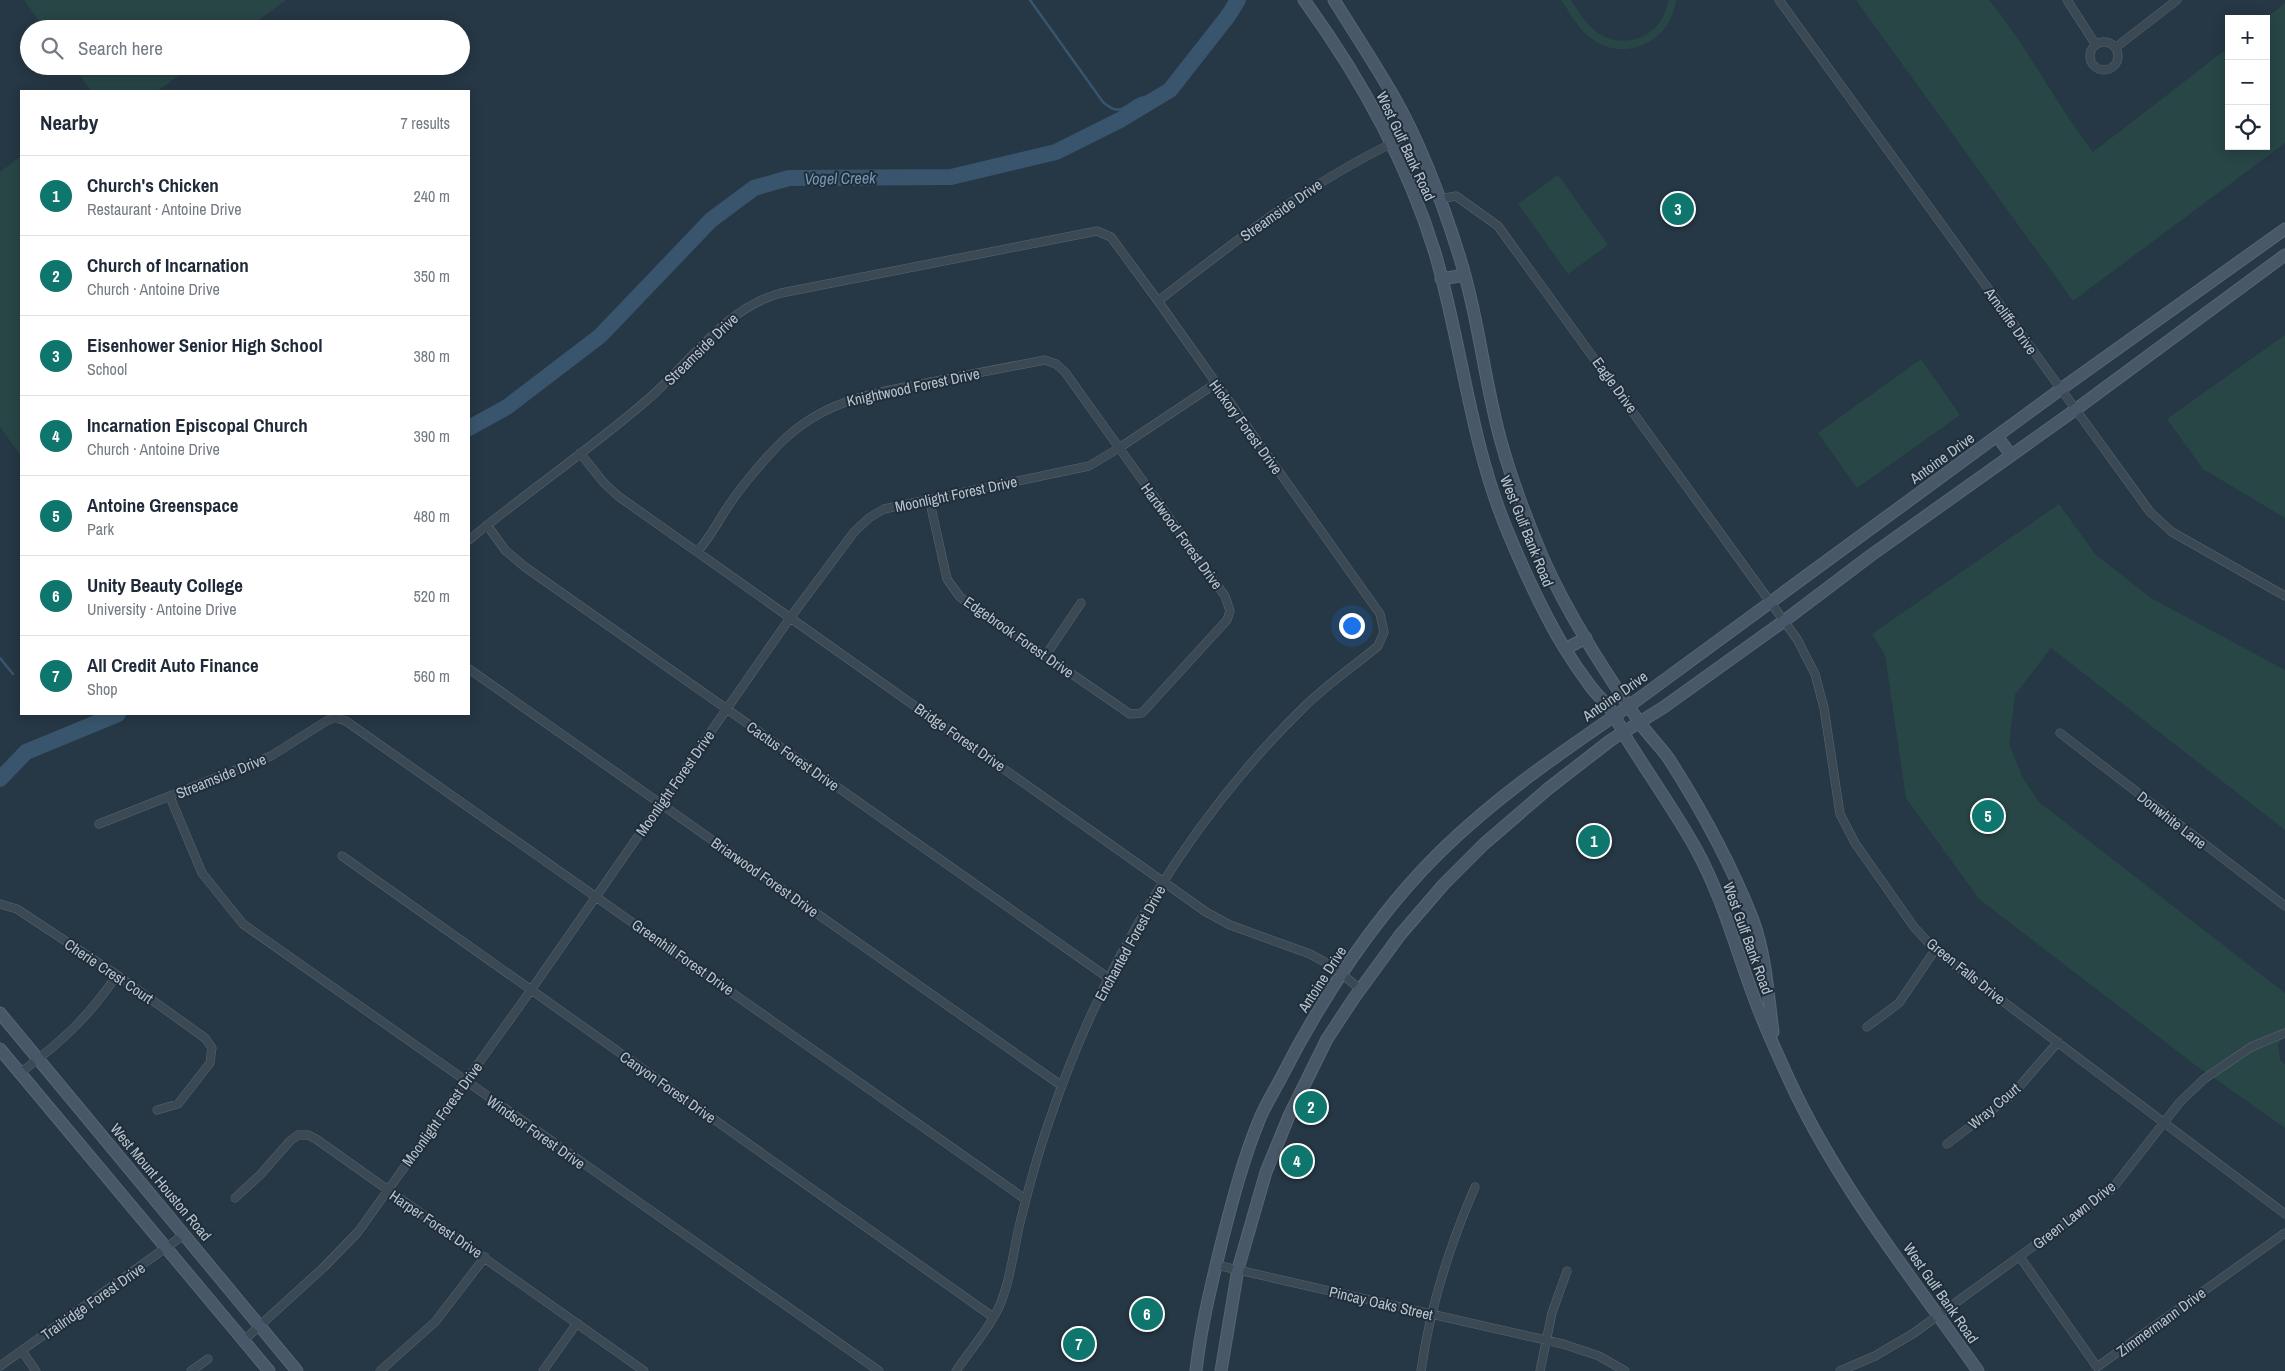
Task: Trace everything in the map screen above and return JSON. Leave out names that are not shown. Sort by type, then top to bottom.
[{"type":"main road","name":"West Gulf Bank Road","points":[[1304,0],[1359,82],[1391,143],[1419,209],[1442,279],[1475,429],[1489,481],[1532,588],[1565,649],[1593,690],[1615,716],[1699,855],[1725,910],[1758,1008],[1807,1115],[1842,1175],[1978,1371]]},
{"type":"main road","name":"West Gulf Bank Road","points":[[1334,0],[1395,99],[1440,199],[1465,276],[1476,318],[1500,439],[1527,519],[1554,581],[1586,638],[1629,706],[1669,760],[1718,845],[1753,921],[1764,959],[1773,1032],[1778,1051]]},
{"type":"main road","name":"Antoine Drive","points":[[1196,1371],[1205,1306],[1239,1176],[1259,1121],[1297,1046],[1342,974],[1393,904],[1441,851],[1523,780],[1629,706],[2060,389],[2285,229]]},
{"type":"main road","points":[[1221,1371],[1238,1269],[1266,1172],[1289,1116],[1327,1039],[1360,989],[1400,935],[1444,884],[1484,844],[1570,771],[1623,732],[1664,707],[1784,621],[2285,255]]},
{"type":"main road","points":[[1442,279],[1465,276]]},
{"type":"main road","points":[[2202,288],[2214,306]]},
{"type":"main road","points":[[1998,436],[2011,455]]},
{"type":"main road","points":[[1942,477],[1954,495]]},
{"type":"main road","points":[[1532,588],[1554,581]]},
{"type":"main road","points":[[1565,649],[1586,638]]},
{"type":"main road","points":[[1699,855],[1718,845]]},
{"type":"main road","name":"West Mount Houston Road","points":[[0,1013],[261,1325],[297,1371]]},
{"type":"main road","points":[[0,1049],[269,1371]]},
{"type":"street","name":"Arncliffe Drive","points":[[1779,0],[2075,410],[2160,523],[2189,542],[2285,596]]},
{"type":"street","points":[[2067,0],[2096,44]]},
{"type":"street","points":[[2115,48],[2177,0]]},
{"type":"street","points":[[2106,42],[2115,48],[2117,56],[2115,63],[2109,68],[2101,69],[2094,65],[2090,58],[2091,51],[2096,44],[2106,42]]},
{"type":"street","name":"Streamside Drive","points":[[1158,301],[1247,233],[1340,170],[1412,134]]},
{"type":"street","name":"Eagle Drive","points":[[1440,199],[1456,196],[1498,226],[1770,601]]},
{"type":"street","name":"Streamside Drive","points":[[470,539],[646,401],[733,316],[758,300],[781,293],[1097,231]]},
{"type":"street","name":"Hickory Forest Drive","points":[[1097,231],[1110,237],[1158,301],[1215,384],[1380,614],[1384,632]]},
{"type":"street","name":"Hardwood Forest Drive","points":[[1045,360],[1056,364],[1065,372],[1225,596],[1230,611],[1224,625],[1142,713]]},
{"type":"street","name":"Knightwood Forest Drive","points":[[697,552],[760,465],[787,436],[808,420],[833,406],[872,394],[1045,360]]},
{"type":"street","name":"Moonlight Forest Drive","points":[[244,1340],[345,1247],[465,1082],[790,618],[854,532],[869,518],[884,509],[929,498],[1089,466],[1215,384]]},
{"type":"street","name":"Bridge Forest Drive","points":[[580,453],[604,483],[618,496],[1206,912],[1226,924],[1292,945],[1342,974],[1360,989]]},
{"type":"street","name":"Edgebrook Forest Drive","points":[[929,498],[947,579],[960,597],[1130,714],[1142,713]]},
{"type":"street","name":"Cactus Forest Drive","points":[[487,525],[505,550],[524,567],[1108,977]]},
{"type":"street","name":"Green Falls Drive","points":[[1770,601],[1797,638],[1816,674],[1824,708],[1840,814],[1866,858],[1914,927],[1936,950],[2285,1214]]},
{"type":"street","points":[[1046,656],[1081,603]]},
{"type":"street","name":"Enchanted Forest Drive","points":[[956,1371],[994,1317],[1004,1294],[1033,1171],[1062,1086],[1108,977],[1187,847],[1221,801],[1269,743],[1326,688],[1378,646],[1384,632]]},
{"type":"street","name":"Briarwood Forest Drive","points":[[470,670],[1062,1086]]},
{"type":"street","name":"Streamside Drive","points":[[99,824],[271,756],[318,724],[338,719]]},
{"type":"street","name":"Greenhill Forest Drive","points":[[338,719],[346,721],[596,896],[1025,1200]]},
{"type":"street","name":"Donwhite Lane","points":[[2060,734],[2285,906]]},
{"type":"street","name":"Windsor Forest Drive","points":[[170,797],[202,873],[243,924],[465,1082],[879,1371]]},
{"type":"street","name":"Canyon Forest Drive","points":[[342,856],[994,1317]]},
{"type":"street","name":"Cherie Crest Court","points":[[0,904],[17,909],[117,975],[205,1038],[212,1048],[210,1063],[178,1104],[157,1110]]},
{"type":"street","points":[[1867,1027],[1899,1003],[1936,950]]},
{"type":"street","points":[[20,1073],[61,1041],[96,1006],[117,975]]},
{"type":"street","name":"Green Lawn Drive","points":[[1840,1371],[1897,1344],[2112,1189],[2166,1123],[2180,1102],[2219,1067],[2251,1047],[2285,1033]]},
{"type":"street","name":"Wray Court","points":[[1947,1144],[2012,1095],[2058,1042]]},
{"type":"street","name":"Harper Forest Drive","points":[[235,1198],[260,1175],[290,1141],[298,1135],[308,1135],[644,1371]]},
{"type":"street","points":[[1421,1371],[1430,1314],[1456,1231],[1475,1187]]},
{"type":"street","name":"Zimmermann Drive","points":[[2020,1257],[2098,1367],[2285,1233]]},
{"type":"street","name":"Trailridge Forest Drive","points":[[0,1366],[166,1250],[185,1234]]},
{"type":"street","points":[[380,1371],[436,1322],[485,1258]]},
{"type":"street","name":"Pincay Oaks Street","points":[[1216,1265],[1563,1344],[1599,1356],[1625,1371]]},
{"type":"street","points":[[1540,1371],[1552,1313],[1567,1271]]},
{"type":"street","points":[[543,1371],[577,1324]]},
{"type":"street","points":[[22,1351],[36,1371]]},
{"type":"street","points":[[191,1371],[208,1359]]},
{"type":"green space","points":[[24,0],[286,0],[258,20],[38,20]]},
{"type":"green space","points":[[1561,0],[1571,0],[1586,22],[1598,33],[1620,41],[1632,40],[1652,30],[1660,22],[1668,0],[1676,0],[1673,14],[1657,37],[1645,44],[1619,49],[1605,46],[1587,35]]},
{"type":"green space","points":[[1856,0],[1989,0],[2093,152],[2225,50],[2225,150],[2270,150],[2270,15],[2285,3],[2285,143],[2073,301]]},
{"type":"green space","points":[[79,75],[180,75],[158,90],[90,90]]},
{"type":"green space","points":[[20,157],[20,455],[0,427],[0,172]]},
{"type":"green space","points":[[1558,175],[1608,245],[1568,274],[1518,204]]},
{"type":"green space","points":[[2285,335],[2285,518],[2203,469],[2167,419]]},
{"type":"green space","points":[[1921,359],[1960,415],[1857,488],[1818,433]]},
{"type":"green space","points":[[2059,504],[2095,554],[2151,598],[2285,670],[2285,830],[2051,648],[2015,695],[2009,744],[2023,778],[2039,802],[2285,993],[2285,1033],[2278,1045],[2280,1060],[2285,1064],[2285,1128],[2194,1064],[1979,899],[1906,798],[1885,655],[1872,634]]},
{"type":"waterway","points":[[1030,0],[1103,102],[1116,110],[1139,99],[1157,98]]},
{"type":"waterway","name":"Vogel Creek","points":[[470,427],[507,407],[600,336],[711,220],[754,188],[789,178],[951,177],[1056,152],[1122,119],[1170,90],[1228,16],[1238,0]]},
{"type":"waterway","points":[[0,658],[13,674]]},
{"type":"waterway","name":"Vogel Creek","points":[[0,779],[26,752],[116,715]]},
{"type":"place","name":"Eisenhower Senior High School","points":[[1678,209]]},
{"type":"place","name":"Antoine Greenspace","points":[[1988,816]]},
{"type":"place","name":"Church's Chicken","points":[[1594,841]]},
{"type":"place","name":"Church of Incarnation","points":[[1311,1107]]},
{"type":"place","name":"Incarnation Episcopal Church","points":[[1297,1161]]},
{"type":"place","name":"Unity Beauty College","points":[[1147,1314]]},
{"type":"place","name":"All Credit Auto Finance","points":[[1079,1344]]}]
